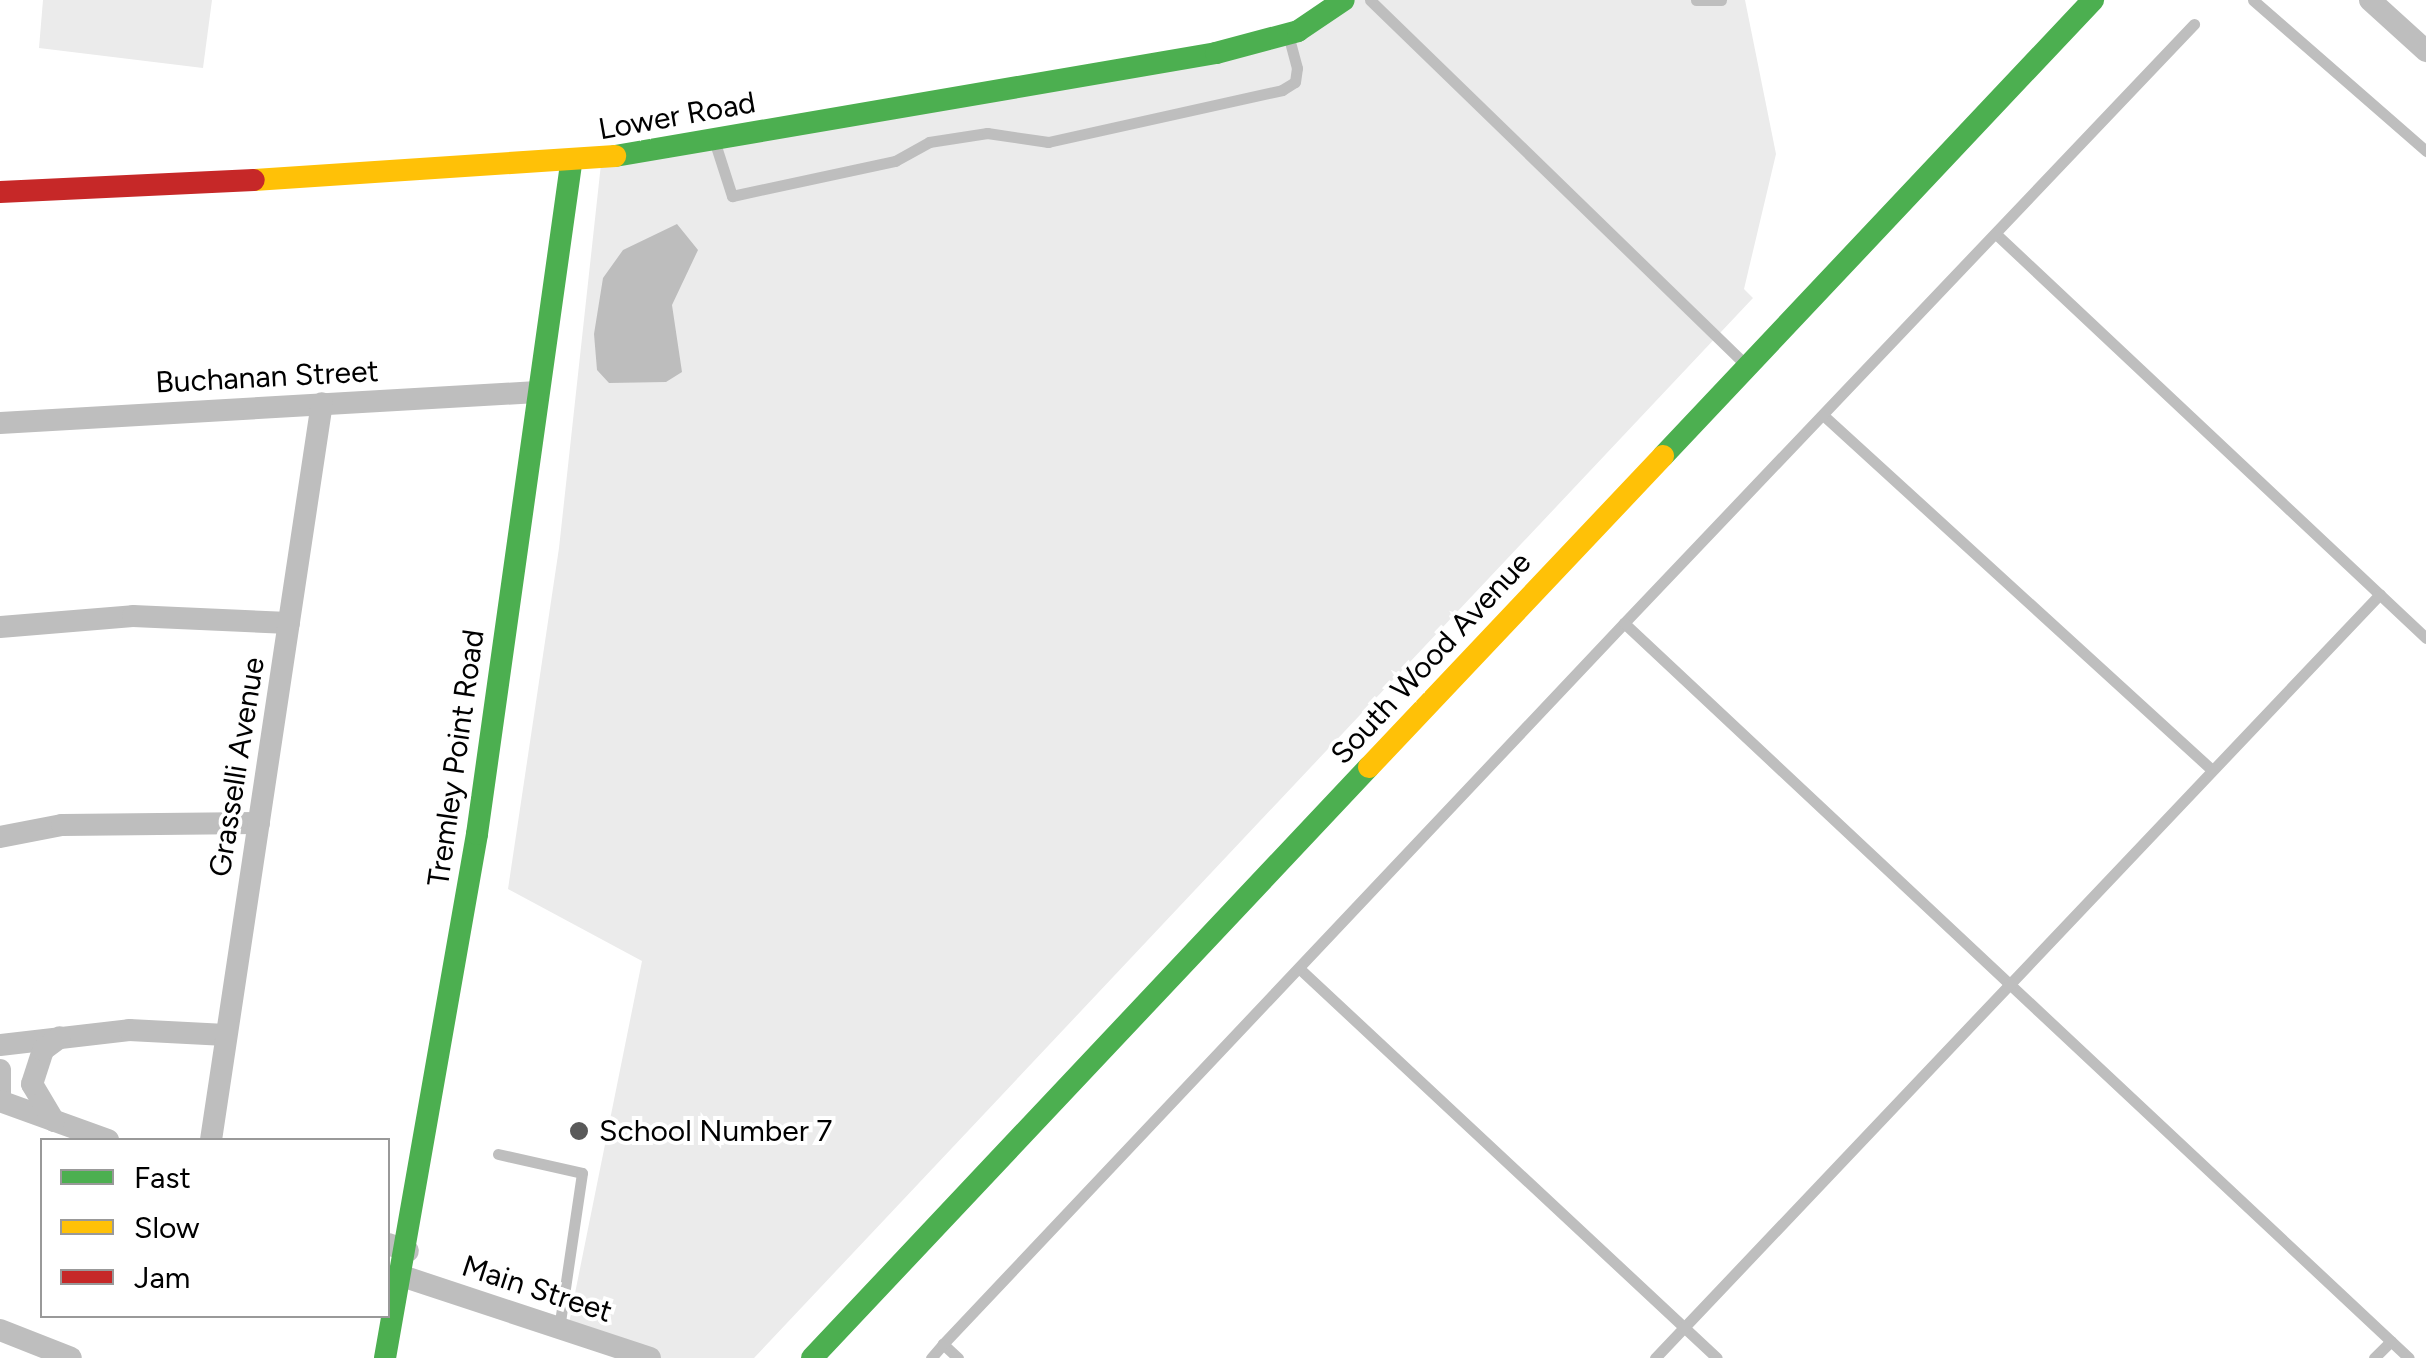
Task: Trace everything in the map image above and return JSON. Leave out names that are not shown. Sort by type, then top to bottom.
[{"type":"street","name":"Lower Road","points":[[0,192],[571,164],[1288,35],[1344,0]]},
{"type":"street","name":"South Wood Avenue","points":[[812,1358],[2093,0]]},
{"type":"street","points":[[2370,0],[2426,51]]},
{"type":"street","name":"Tremley Point Road","points":[[384,1358],[405,1277],[398,1247],[477,834],[571,164]]},
{"type":"street","name":"Buchanan Street","points":[[0,423],[536,392]]},
{"type":"street","name":"Grasselli Avenue","points":[[211,1138],[322,404]]},
{"type":"street","points":[[0,626],[133,616],[289,623]]},
{"type":"street","points":[[0,837],[62,826],[259,823]]},
{"type":"street","points":[[0,1045],[61,1037],[226,1035]]},
{"type":"street","points":[[54,1121],[32,1084],[43,1050],[61,1037]]},
{"type":"street","points":[[0,1070],[0,1101],[102,1138]]},
{"type":"street","name":"Main Street","points":[[405,1277],[650,1358]]},
{"type":"street","points":[[0,1330],[70,1358]]},
{"type":"lane","points":[[1370,0],[1747,367]]},
{"type":"lane","points":[[1696,0],[1721,0]]},
{"type":"lane","points":[[2254,0],[2426,151]]},
{"type":"lane","points":[[931,1358],[1302,972],[1624,624],[2194,24]]},
{"type":"lane","points":[[714,140],[732,196],[895,162],[929,142],[968,136],[1048,142],[1282,90],[1295,82],[1297,68],[1288,35]]},
{"type":"lane","points":[[1996,234],[2426,638]]},
{"type":"lane","points":[[1824,415],[2210,769]]},
{"type":"lane","points":[[1655,1358],[2380,594]]},
{"type":"lane","points":[[1624,624],[2409,1358]]},
{"type":"lane","points":[[1302,972],[1717,1358]]},
{"type":"lane","points":[[498,1154],[582,1173],[558,1328]]},
{"type":"lane","points":[[2374,1358],[2391,1341]]},
{"type":"lane","points":[[943,1344],[958,1358]]},
{"type":"shaded area","points":[[43,0],[212,0],[203,68],[39,48]]},
{"type":"shaded area","points":[[1325,0],[1745,0],[1776,154],[1744,289],[1753,298],[754,1358],[659,1358],[568,1328],[642,961],[508,889],[559,548],[601,164],[1283,38]]},
{"type":"shaded area","points":[[677,224],[698,250],[672,305],[682,372],[666,382],[609,383],[597,370],[594,334],[603,278],[623,250]]},
{"type":"traffic: fast","points":[[615,156],[1216,53],[1298,31],[1344,0]]},
{"type":"traffic: fast","points":[[1663,456],[2093,0]]},
{"type":"traffic: fast","points":[[385,1358],[477,834],[571,164]]},
{"type":"traffic: fast","points":[[812,1358],[1369,767]]},
{"type":"traffic: slow","points":[[254,180],[615,156]]},
{"type":"traffic: slow","points":[[1369,767],[1663,456]]},
{"type":"traffic: jam","points":[[0,192],[254,180]]},
{"type":"place","name":"School Number 7","points":[[579,1131]]}]
